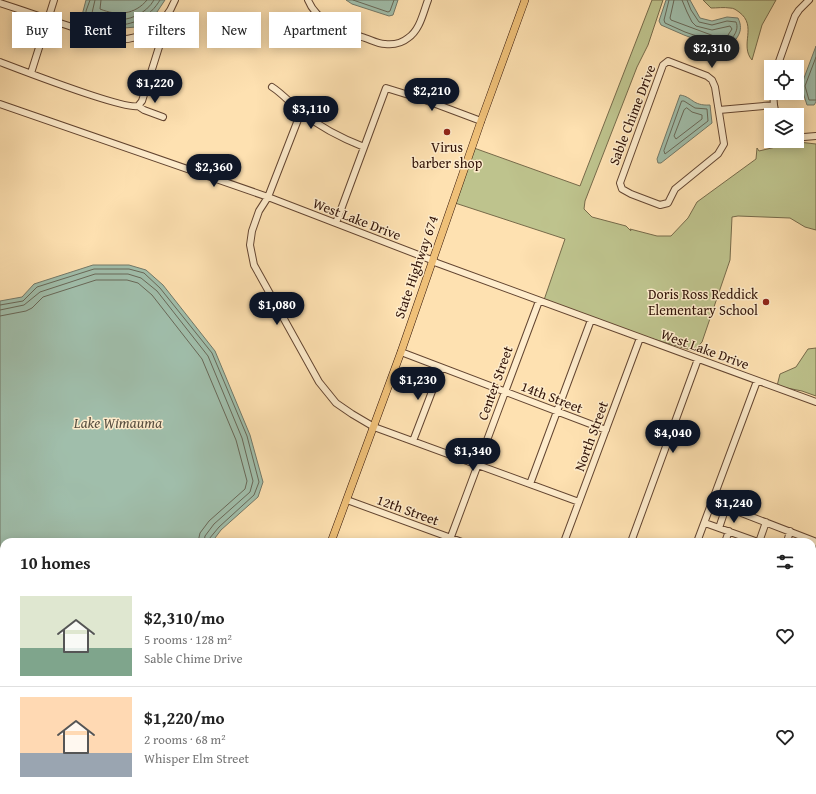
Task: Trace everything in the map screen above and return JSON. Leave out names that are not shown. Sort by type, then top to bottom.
[{"type":"main road","name":"State Highway 674","points":[[333,538],[401,352],[481,121],[526,0]]},
{"type":"street","points":[[50,12],[54,0]]},
{"type":"street","points":[[169,12],[175,0]]},
{"type":"street","points":[[307,1],[316,14],[341,30],[382,44],[404,44],[417,28],[428,0]]},
{"type":"street","points":[[779,60],[795,16],[809,0]]},
{"type":"street","points":[[0,3],[27,12]]},
{"type":"street","points":[[62,24],[104,38],[134,38]]},
{"type":"street","points":[[30,73],[38,48]]},
{"type":"street","points":[[138,106],[142,100],[159,48]]},
{"type":"street","name":"Sable Chime Drive","points":[[668,61],[707,76],[712,80],[715,87],[719,110],[724,138],[723,148],[718,154],[675,188],[668,203],[660,205],[622,189],[620,183],[663,65],[668,61]]},
{"type":"street","points":[[0,62],[113,102],[138,106],[144,110],[163,117]]},
{"type":"street","points":[[272,87],[283,94],[300,112],[345,140],[364,147]]},
{"type":"street","points":[[336,223],[386,88],[425,100],[481,121]]},
{"type":"street","points":[[774,100],[775,108]]},
{"type":"street","name":"West Lake Drive","points":[[0,104],[268,197],[433,261],[816,402]]},
{"type":"street","points":[[719,110],[774,105]]},
{"type":"street","points":[[300,112],[268,197],[259,211],[252,232],[250,245],[254,265],[319,382],[336,403],[374,427],[579,502]]},
{"type":"street","points":[[804,137],[816,136]]},
{"type":"street","name":"Center Street","points":[[451,538],[539,300]]},
{"type":"street","points":[[530,484],[591,320]]},
{"type":"street","name":"North Street","points":[[566,538],[640,338]]},
{"type":"street","name":"14th Street","points":[[401,352],[606,430]]},
{"type":"street","points":[[632,538],[698,359]]},
{"type":"street","points":[[413,441],[441,368]]},
{"type":"street","points":[[699,538],[757,381]]},
{"type":"street","name":"12th Street","points":[[347,500],[445,538]]},
{"type":"street","points":[[719,528],[726,507],[807,538]]},
{"type":"street","points":[[705,522],[746,538]]},
{"type":"street","points":[[760,538],[766,522]]},
{"type":"street","points":[[787,538],[790,531]]},
{"type":"street","points":[[727,538],[729,532]]},
{"type":"green space","points":[[652,0],[663,0],[648,45],[637,67],[585,201],[584,209],[592,217],[626,226],[631,231],[630,229],[657,236],[671,236],[688,218],[697,202],[756,159],[757,148],[759,151],[772,148],[804,148],[804,143],[816,144],[816,230],[805,227],[790,218],[732,217],[730,260],[702,342],[694,351],[639,335],[544,300],[565,239],[455,203],[474,148],[580,186]]},
{"type":"green space","points":[[703,0],[776,0],[762,25],[752,60],[748,54],[748,29],[744,17],[733,8],[711,8]]},
{"type":"green space","points":[[816,348],[816,396],[802,391],[777,386],[780,374],[796,367],[808,349]]},
{"type":"water","points":[[86,0],[165,0],[157,12],[134,12],[134,27],[126,28],[126,12],[83,12]]},
{"type":"water","points":[[346,0],[398,0],[393,15],[389,16],[352,4]]},
{"type":"water","points":[[666,0],[690,0],[700,18],[712,21],[727,17],[738,18],[740,23],[740,32],[736,40],[724,50],[661,25],[659,21]]},
{"type":"water","points":[[816,46],[816,102],[814,105],[807,105],[804,96],[804,78]]},
{"type":"water","points":[[680,95],[696,103],[710,105],[712,123],[661,163],[658,163],[657,159]]},
{"type":"water","name":"Lake Wimauma","points":[[93,265],[129,265],[146,270],[163,285],[215,351],[250,435],[263,482],[258,497],[221,530],[215,538],[0,538],[0,301],[22,297],[34,284]]},
{"type":"place","name":"Virus barber shop","points":[[447,132]]},
{"type":"place","name":"Doris Ross Reddick Elementary School","points":[[766,302]]}]
